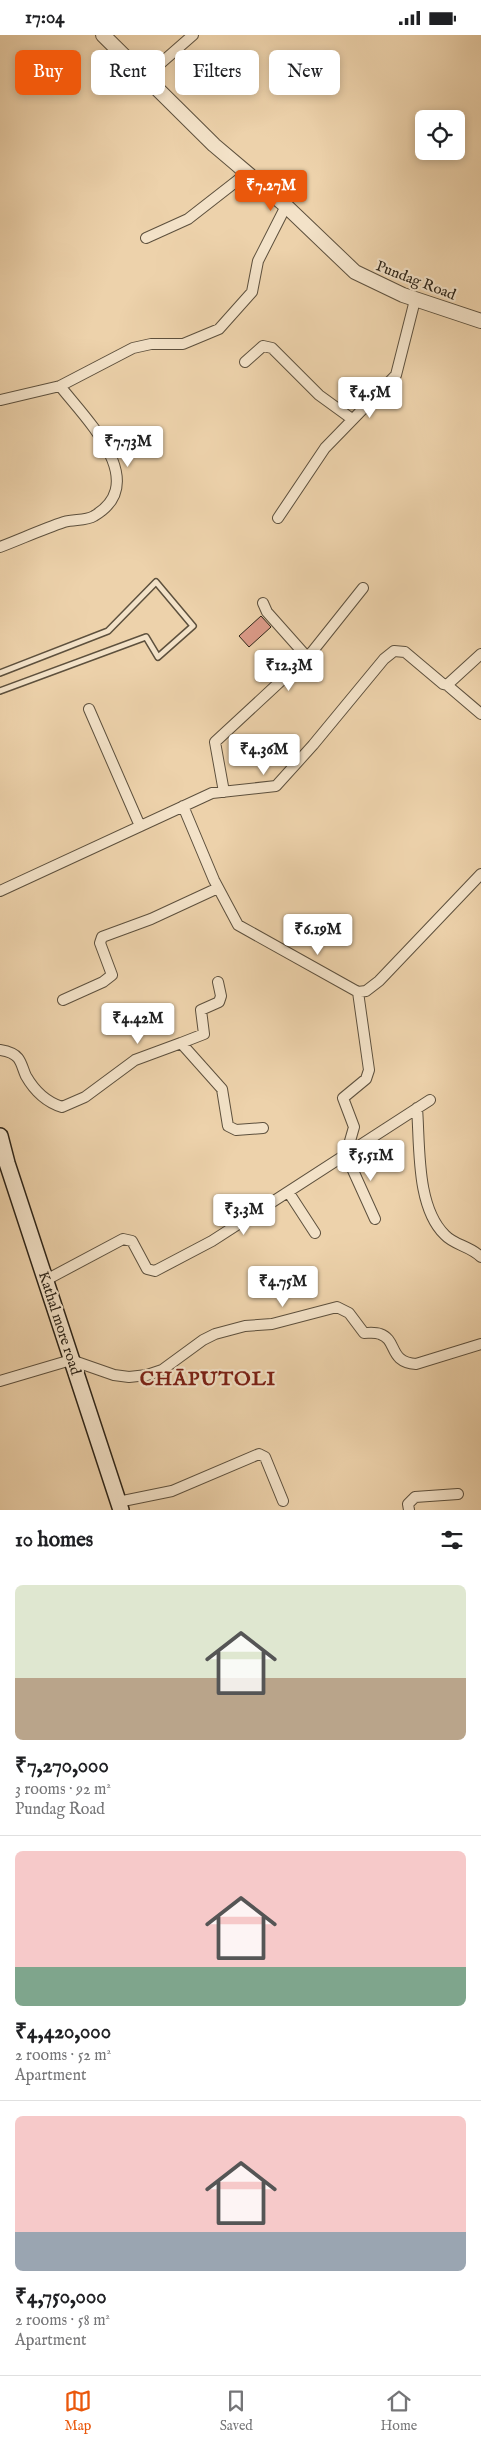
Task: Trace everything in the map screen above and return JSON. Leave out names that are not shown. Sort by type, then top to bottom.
[{"type":"main road","name":"Kathal more road","points":[[0,1136],[7,1163],[119,1506]]},
{"type":"street","name":"Pundag Road","points":[[103,35],[118,50]]},
{"type":"street","points":[[165,59],[193,35]]},
{"type":"street","name":"Pundag Road","points":[[163,95],[247,173],[286,206],[355,272],[378,285],[416,300],[481,321]]},
{"type":"street","points":[[146,237],[188,219],[247,173]]},
{"type":"street","points":[[1,400],[60,385],[128,350],[151,344],[183,344],[219,329],[252,292],[258,261],[286,206]]},
{"type":"street","points":[[278,518],[325,448],[352,419],[383,391],[396,375],[416,300]]},
{"type":"street","points":[[245,362],[262,346],[272,348],[319,395],[352,419]]},
{"type":"street","points":[[0,547],[66,522],[89,518],[104,508],[115,493],[116,469],[111,455],[105,444],[60,385]]},
{"type":"street","points":[[224,792],[215,742],[307,657],[363,588]]},
{"type":"street","points":[[263,603],[267,612],[307,657]]},
{"type":"street","points":[[0,891],[212,793],[276,786],[313,745],[384,659],[394,651],[405,652],[481,714]]},
{"type":"street","points":[[447,685],[481,654]]},
{"type":"street","points":[[89,709],[140,827]]},
{"type":"street","points":[[183,806],[218,888],[238,925],[358,992],[366,991],[373,987],[392,969],[481,874]]},
{"type":"street","points":[[63,1000],[103,982],[112,975],[100,943],[102,937],[151,919],[218,888]]},
{"type":"street","points":[[0,1050],[14,1054],[38,1093],[48,1101],[62,1107],[85,1097],[135,1060],[204,1034],[200,1012],[203,1007],[219,1002],[221,996],[218,982]]},
{"type":"street","points":[[358,992],[369,1070],[366,1079],[343,1098],[354,1127],[346,1155],[375,1219]]},
{"type":"street","points":[[181,1043],[222,1089],[228,1126],[236,1130],[263,1128]]},
{"type":"street","points":[[46,1280],[125,1239],[132,1241],[148,1270],[155,1271],[212,1241],[289,1193],[430,1100]]},
{"type":"street","points":[[417,1108],[427,1205],[437,1225],[446,1236],[471,1247],[481,1257]]},
{"type":"street","points":[[289,1193],[315,1233]]},
{"type":"street","points":[[0,1381],[71,1360],[114,1375],[129,1377],[147,1375],[162,1370],[204,1340],[216,1334],[245,1326],[272,1323],[336,1307],[349,1313],[364,1333],[377,1333],[384,1336],[396,1355],[405,1362],[416,1363],[481,1344]]},
{"type":"street","points":[[119,1506],[172,1491],[259,1454],[265,1457],[283,1501]]},
{"type":"street","points":[[408,1510],[408,1504],[415,1497],[458,1494]]},
{"type":"lane","points":[[0,673],[108,631],[156,582],[193,626],[158,657],[146,637],[0,691]]},
{"type":"building","points":[[261,616],[271,627],[249,647],[239,636]]},
{"type":"district","name":"CHĀPUTOLI","points":[[208,1378]]}]
